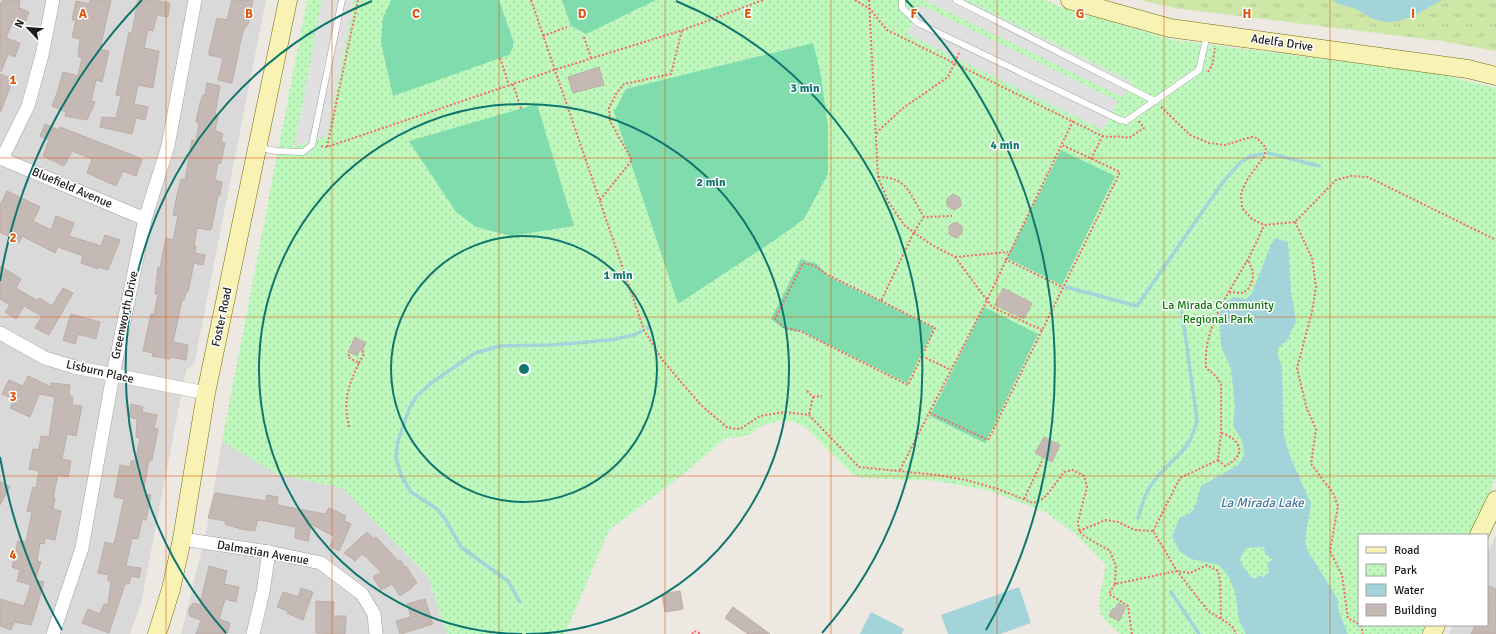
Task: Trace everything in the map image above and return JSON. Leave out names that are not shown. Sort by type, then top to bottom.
[{"type":"street","points":[[1,158],[28,106],[42,55],[53,0]]},
{"type":"street","name":"Greenworth Drive","points":[[54,632],[82,548],[113,375],[145,219],[168,146],[195,0]]},
{"type":"street","name":"Foster Road","points":[[157,634],[171,588],[182,539],[206,393],[288,0]]},
{"type":"street","name":"Adelfa Drive","points":[[1070,0],[1170,28],[1468,69],[1496,76]]},
{"type":"street","name":"Bluefield Avenue","points":[[1,158],[145,219]]},
{"type":"street","name":"Lisburn Place","points":[[0,333],[45,358],[74,367],[206,393]]},
{"type":"street","points":[[1479,534],[1496,500]]},
{"type":"street","name":"Dalmatian Avenue","points":[[182,539],[269,552],[322,563],[362,594],[374,614],[376,634]]},
{"type":"street","points":[[253,634],[263,592],[269,552]]},
{"type":"lane","points":[[258,148],[276,151],[303,152],[312,145],[342,0]]},
{"type":"lane","points":[[902,0],[902,8],[918,23],[1120,120],[1126,121],[1199,70],[1213,34]]},
{"type":"lane","points":[[956,0],[1155,101]]},
{"type":"path","points":[[358,0],[327,147],[554,70],[682,30],[763,0]]},
{"type":"path","points":[[531,0],[644,330],[663,361],[701,405],[728,428],[740,429],[760,416],[784,412],[809,415],[859,467],[900,470],[966,480],[998,489],[1033,503],[1041,500],[1064,472],[1073,470],[1084,476],[1087,486],[1078,521],[1079,531],[1084,536],[1110,551],[1116,566],[1115,584],[1109,594],[1128,606],[1132,634]]},
{"type":"path","points":[[855,0],[870,9],[887,30],[1102,136],[1110,138],[1118,135],[1129,138],[1144,128],[1138,120],[1144,116]]},
{"type":"path","points":[[869,0],[878,177],[889,203],[905,226],[932,245],[955,256],[992,307],[1042,330]]},
{"type":"path","points":[[543,36],[567,27]]},
{"type":"path","points":[[600,200],[632,160],[610,121],[609,108],[616,94],[624,84],[671,74],[682,30]]},
{"type":"path","points":[[1207,74],[1212,66],[1213,34]]},
{"type":"path","points":[[584,37],[591,58]]},
{"type":"path","points":[[876,133],[903,108],[948,77],[963,45]]},
{"type":"path","points":[[500,58],[509,85]]},
{"type":"path","points":[[513,84],[521,109]]},
{"type":"path","points":[[1155,109],[1161,106],[1190,135],[1209,143],[1224,145],[1251,137],[1257,138],[1262,143],[1266,148],[1264,156],[1248,178],[1240,193],[1242,208],[1252,219],[1264,225],[1295,222],[1336,180],[1350,176],[1368,177],[1496,240]]},
{"type":"path","points":[[900,470],[987,300],[1008,252],[1073,121]]},
{"type":"path","points":[[1091,159],[1102,136]]},
{"type":"path","points":[[930,413],[988,440],[1062,287],[1120,172],[1062,145]]},
{"type":"path","points":[[878,177],[892,177],[908,188],[911,198],[924,218]]},
{"type":"path","points":[[924,218],[952,216]]},
{"type":"path","points":[[880,300],[914,232],[924,218]]},
{"type":"path","points":[[1295,222],[1312,258],[1316,287],[1312,312],[1297,368],[1306,406],[1316,429],[1310,464],[1333,493],[1338,506],[1330,551],[1342,574],[1348,618],[1358,623]]},
{"type":"path","points":[[1218,460],[1221,434],[1221,384],[1216,376],[1206,368],[1205,353],[1211,329],[1220,306],[1248,260],[1264,225]]},
{"type":"path","points":[[955,256],[1008,252]]},
{"type":"path","points":[[1006,259],[1062,287]]},
{"type":"path","points":[[1229,292],[1243,293],[1249,289],[1253,276],[1252,267],[1248,260]]},
{"type":"path","points":[[803,263],[815,266],[826,274],[880,300],[935,328],[908,385],[800,331],[785,328],[775,319],[803,263]]},
{"type":"path","points":[[349,427],[346,415],[347,390],[364,354],[363,349]]},
{"type":"path","points":[[350,353],[348,357],[359,363]]},
{"type":"path","points":[[922,356],[951,370]]},
{"type":"path","points":[[807,391],[813,397]]},
{"type":"path","points":[[813,397],[822,396]]},
{"type":"path","points":[[809,415],[813,397]]},
{"type":"path","points":[[1218,460],[1226,466],[1237,458],[1239,451],[1237,442],[1231,436],[1221,434]]},
{"type":"path","points":[[1024,499],[1044,459]]},
{"type":"path","points":[[1152,532],[1180,478],[1218,460]]},
{"type":"path","points":[[1079,531],[1106,520],[1118,522],[1135,530],[1152,532]]},
{"type":"path","points":[[1152,532],[1177,571],[1208,611],[1234,629],[1236,634]]},
{"type":"path","points":[[1115,584],[1177,571],[1190,573],[1206,566],[1218,571],[1220,581],[1221,619]]},
{"type":"path","points":[[692,634],[694,631],[701,634]]},
{"type":"shaded area","points":[[0,0],[266,0],[194,365],[186,370],[141,603],[130,634],[0,634]]},
{"type":"shaded area","points":[[322,0],[354,0],[327,136],[294,147]]},
{"type":"shaded area","points":[[924,0],[965,0],[1132,82],[1124,98]]},
{"type":"shaded area","points":[[921,5],[1118,101],[1103,130],[907,34]]},
{"type":"shaded area","points":[[222,441],[277,474],[342,488],[427,575],[447,634],[181,634],[207,528]]},
{"type":"shaded area","points":[[1496,535],[1496,634],[1449,634],[1453,626],[1488,626],[1488,552]]},
{"type":"green space","name":"La Mirada Community Regional Park","points":[[307,0],[1046,0],[1061,7],[1173,40],[1435,73],[1496,88],[1496,478],[1469,534],[1358,534],[1358,626],[1425,626],[1421,634],[1120,634],[1106,621],[1100,611],[1099,605],[1105,564],[1074,533],[1045,512],[987,490],[936,481],[863,478],[852,474],[805,427],[795,422],[782,420],[759,427],[750,434],[742,437],[726,438],[676,480],[609,530],[565,634],[447,634],[427,575],[342,488],[277,474],[222,441]]},
{"type":"green space","points":[[391,0],[499,0],[513,40],[513,47],[509,55],[393,96],[381,43],[383,18]]},
{"type":"green space","points":[[562,0],[656,0],[586,34],[571,26]]},
{"type":"green space","points":[[1140,0],[1496,0],[1496,51],[1441,41],[1174,8]]},
{"type":"green space","points":[[813,43],[820,70],[828,126],[828,174],[804,219],[678,304],[614,112],[626,89]]},
{"type":"green space","points":[[537,104],[574,226],[511,236],[476,227],[456,212],[409,141]]},
{"type":"green space","points":[[1061,150],[1115,176],[1062,285],[1007,258]]},
{"type":"green space","points":[[801,259],[817,264],[826,273],[826,275],[934,328],[907,383],[799,330],[797,332],[784,329],[771,319]]},
{"type":"green space","points":[[984,307],[1038,334],[985,443],[930,416]]},
{"type":"water","points":[[1332,0],[1442,0],[1410,17],[1392,22],[1383,22],[1358,10],[1338,4]]},
{"type":"water","name":"La Mirada Lake","points":[[1275,238],[1288,242],[1291,291],[1296,321],[1288,339],[1278,348],[1278,357],[1282,366],[1284,437],[1292,461],[1311,504],[1305,540],[1308,551],[1337,598],[1339,612],[1348,634],[1246,634],[1239,620],[1235,592],[1229,577],[1219,565],[1191,559],[1179,551],[1172,536],[1180,517],[1190,513],[1195,506],[1201,486],[1238,465],[1244,456],[1243,442],[1233,426],[1235,406],[1231,369],[1221,346],[1219,315],[1225,302],[1234,297],[1246,299],[1252,293],[1271,244]],"holes":[[[1264,547],[1265,554],[1273,559],[1267,564],[1269,572],[1263,577],[1258,575],[1256,578],[1252,578],[1242,565],[1240,559],[1246,548]]]},
{"type":"water","points":[[1019,587],[1031,623],[1000,634],[948,634],[941,615]]},
{"type":"water","points":[[871,612],[904,629],[902,634],[860,634]]},
{"type":"building","points":[[3,0],[20,0],[19,8],[29,12],[24,25],[13,21],[6,38],[20,43],[15,57],[8,54],[1,72],[0,3],[2,3]]},
{"type":"building","points":[[90,0],[111,0],[100,49],[109,51],[102,82],[96,80],[91,101],[95,102],[87,120],[65,116],[66,112],[52,106],[63,72],[78,76],[82,57],[78,56],[80,39],[72,37],[76,20],[72,20],[76,1],[90,4]]},
{"type":"building","points":[[138,0],[153,0],[170,3],[168,17],[157,15],[153,31],[148,30],[144,48],[159,51],[153,88],[138,85],[134,104],[148,107],[145,120],[136,118],[132,134],[100,127],[102,117],[116,118],[121,96],[116,95],[129,32],[132,33]]},
{"type":"building","points":[[232,0],[253,0],[248,25],[246,25],[242,35],[232,83],[218,80],[223,58],[209,55],[209,52],[217,18],[227,20]]},
{"type":"building","points":[[599,67],[604,85],[573,93],[568,77]]},
{"type":"building","points":[[0,74],[13,79],[1,111],[0,111]]},
{"type":"building","points":[[207,83],[220,86],[215,115],[218,116],[215,130],[223,134],[221,142],[225,143],[221,163],[218,163],[215,180],[222,182],[220,195],[218,195],[212,227],[210,230],[197,228],[194,246],[196,246],[195,253],[205,255],[203,265],[194,263],[188,292],[186,292],[184,300],[182,300],[173,342],[188,345],[186,360],[171,357],[170,359],[152,356],[153,353],[143,351],[151,314],[154,314],[158,295],[155,294],[158,267],[160,268],[166,238],[173,240],[178,216],[173,215],[177,195],[181,179],[185,180],[192,140],[196,141],[199,123],[196,122],[200,103],[203,95],[205,95]]},
{"type":"building","points":[[45,124],[59,130],[60,127],[142,159],[136,176],[123,171],[116,186],[87,173],[92,159],[72,151],[64,166],[43,156],[49,140],[40,136]]},
{"type":"building","points":[[7,191],[40,207],[33,221],[51,230],[56,216],[74,223],[69,236],[101,246],[105,235],[120,240],[108,270],[99,267],[98,269],[81,263],[83,256],[58,247],[55,253],[22,236],[19,243],[0,232],[0,205]]},
{"type":"building","points":[[953,194],[960,198],[961,206],[954,210],[947,206],[947,199]]},
{"type":"building","points":[[955,222],[962,226],[962,233],[956,238],[949,234],[949,226]]},
{"type":"building","points":[[0,266],[21,279],[16,288],[38,301],[39,298],[52,306],[63,288],[73,293],[49,335],[35,328],[42,316],[24,306],[16,319],[5,312],[10,305],[0,299]]},
{"type":"building","points":[[1003,288],[1032,303],[1024,319],[995,305]]},
{"type":"building","points":[[71,314],[100,322],[96,339],[78,334],[75,344],[63,340]]},
{"type":"building","points":[[355,337],[366,343],[362,351],[360,350],[357,356],[348,352]]},
{"type":"building","points":[[28,376],[51,387],[51,383],[70,385],[69,395],[73,397],[72,405],[82,406],[76,436],[67,434],[62,459],[71,461],[68,477],[58,475],[53,498],[55,498],[53,509],[61,511],[55,540],[45,538],[44,544],[40,543],[37,561],[41,562],[35,580],[44,582],[36,610],[31,625],[14,622],[11,630],[0,626],[0,599],[24,606],[31,585],[17,581],[20,570],[12,567],[18,541],[26,542],[32,512],[27,511],[33,487],[36,488],[39,471],[29,469],[33,449],[39,450],[41,436],[49,437],[55,397],[39,394],[30,417],[10,408],[14,399],[2,394],[9,380],[23,386]]},
{"type":"building","points":[[131,404],[143,407],[142,412],[157,415],[154,428],[158,429],[152,460],[149,460],[143,494],[151,495],[146,520],[142,520],[138,539],[132,538],[126,566],[141,568],[139,578],[131,576],[129,584],[125,584],[109,633],[82,623],[88,609],[100,614],[104,604],[108,605],[111,581],[108,581],[108,575],[98,573],[105,542],[114,544],[124,499],[114,497],[120,465],[130,467],[131,461],[135,461],[136,459],[140,438],[136,437],[137,419],[129,417]]},
{"type":"building","points":[[1044,437],[1060,445],[1052,462],[1035,453]]},
{"type":"building","points":[[0,481],[10,487],[0,505]]},
{"type":"building","points":[[215,493],[266,501],[267,495],[278,497],[277,505],[325,514],[329,508],[346,516],[344,521],[351,524],[339,551],[330,546],[335,537],[311,524],[308,541],[295,538],[296,527],[260,520],[257,521],[255,531],[241,529],[225,524],[226,521],[208,518]]},
{"type":"building","points":[[367,532],[374,539],[376,537],[398,561],[400,560],[405,567],[406,566],[417,583],[400,596],[392,584],[381,590],[373,577],[381,572],[365,556],[362,554],[355,561],[344,553]]},
{"type":"building","points":[[209,566],[227,571],[224,584],[239,587],[236,602],[225,599],[219,619],[230,623],[227,634],[196,634],[201,620],[190,616],[189,614],[189,609],[193,603],[200,605]]},
{"type":"building","points":[[1488,585],[1496,589],[1496,634],[1471,634],[1475,626],[1488,626],[1488,606],[1490,601],[1488,600]]},
{"type":"building","points":[[301,588],[313,592],[303,620],[287,613],[288,611],[277,607],[283,592],[298,597]]},
{"type":"building","points":[[680,591],[683,609],[665,612],[662,594]]},
{"type":"building","points":[[425,599],[433,624],[400,634],[396,621],[411,617],[407,604]]},
{"type":"building","points":[[316,601],[334,602],[333,616],[346,616],[345,634],[316,633]]},
{"type":"building","points":[[1118,603],[1126,607],[1119,621],[1109,616],[1113,608],[1115,609]]},
{"type":"building","points":[[733,607],[770,634],[748,634],[725,618]]},
{"type":"waterway","points":[[1268,153],[1319,166]]},
{"type":"waterway","points":[[1066,287],[1137,306],[1223,182],[1240,163],[1249,157],[1262,154]]},
{"type":"waterway","points":[[1138,518],[1144,499],[1151,485],[1180,454],[1190,440],[1197,420],[1182,312]]},
{"type":"waterway","points":[[520,602],[508,581],[461,547],[445,519],[437,509],[411,492],[401,475],[396,458],[398,440],[410,407],[416,397],[431,383],[475,353],[500,346],[552,345],[610,340],[634,335],[642,331]]},
{"type":"waterway","points":[[1171,592],[1199,634]]}]
